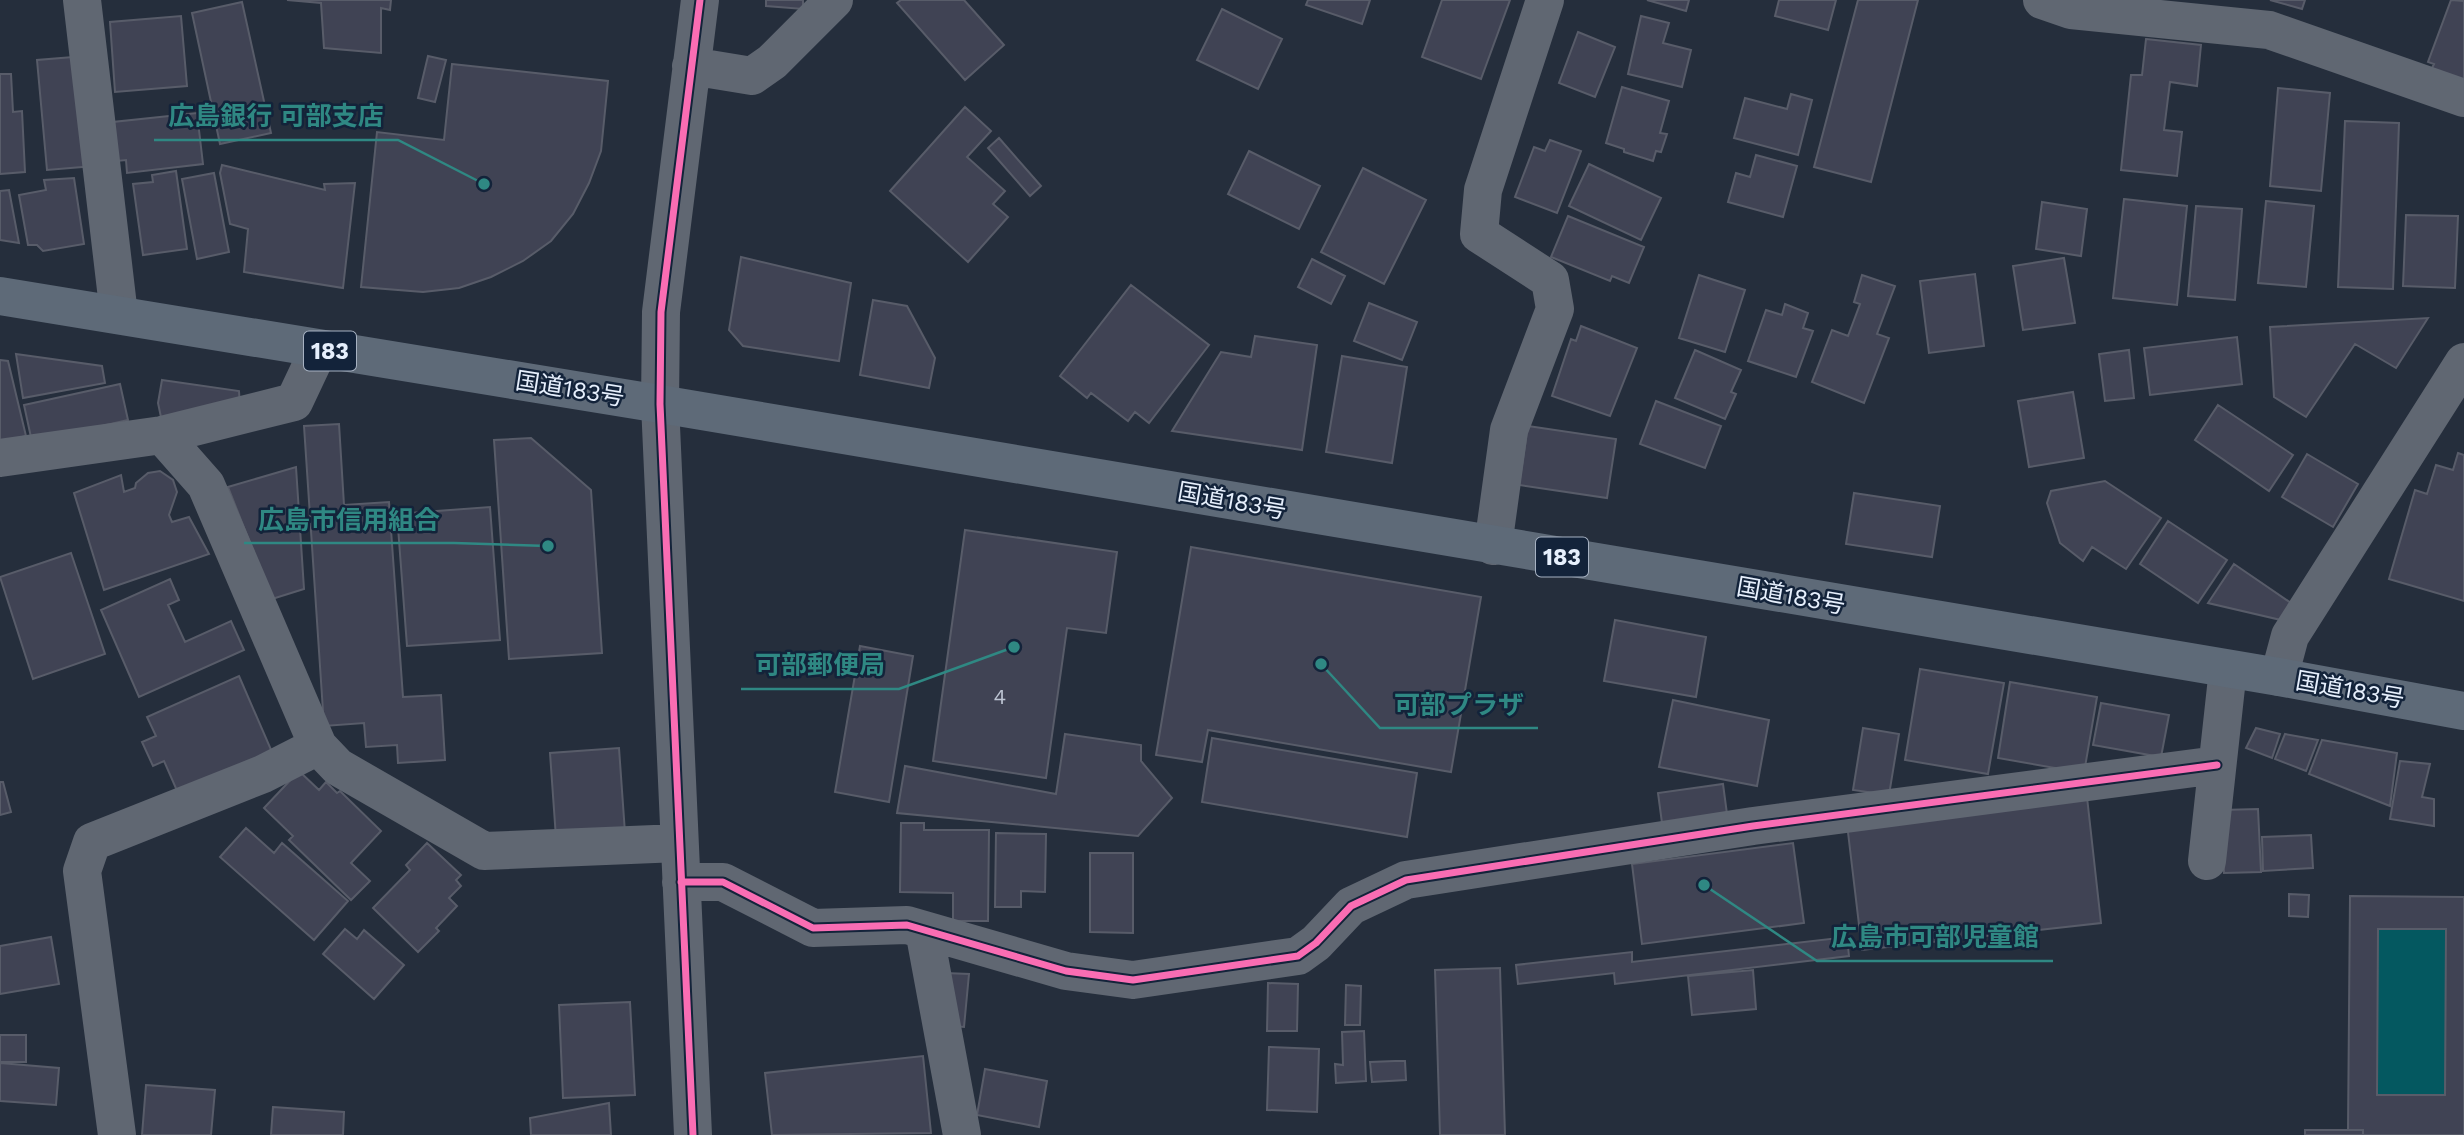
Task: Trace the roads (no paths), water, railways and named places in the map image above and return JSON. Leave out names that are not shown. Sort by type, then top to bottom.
[{"type":"highway","name":"国道183号","points":[[0,296],[660,404],[2279,677],[2464,711]]},
{"type":"street","points":[[82,0],[119,316]]},
{"type":"street","points":[[693,1135],[660,404],[661,312],[700,0]]},
{"type":"street","points":[[691,66],[752,76],[772,62],[834,0]]},
{"type":"street","points":[[1493,546],[1509,430],[1555,309],[1550,280],[1479,234],[1483,190],[1545,0]]},
{"type":"street","points":[[2042,0],[2071,10],[2269,30],[2464,98]]},
{"type":"street","points":[[0,458],[162,435],[294,402],[319,349]]},
{"type":"street","points":[[2279,677],[2291,636],[2464,362]]},
{"type":"street","points":[[162,435],[206,485],[318,746],[338,767],[484,851],[679,842]]},
{"type":"street","points":[[2207,861],[2228,669]]},
{"type":"street","points":[[117,1135],[82,871],[92,842],[263,774],[318,746]]},
{"type":"street","points":[[681,883],[723,882],[813,928],[907,925],[1066,971],[1133,980],[1298,956],[1316,943],[1351,906],[1406,880],[1753,825],[2217,765]]},
{"type":"street","points":[[924,930],[962,1135]]},
{"type":"place","name":"広島銀行 可部支店","points":[[484,184]]},
{"type":"place","name":"広島市信用組合","points":[[548,546]]},
{"type":"place","name":"可部郵便局","points":[[1014,647]]},
{"type":"place","name":"可部プラザ","points":[[1321,664]]},
{"type":"place","name":"広島市可部児童館","points":[[1704,885]]}]
